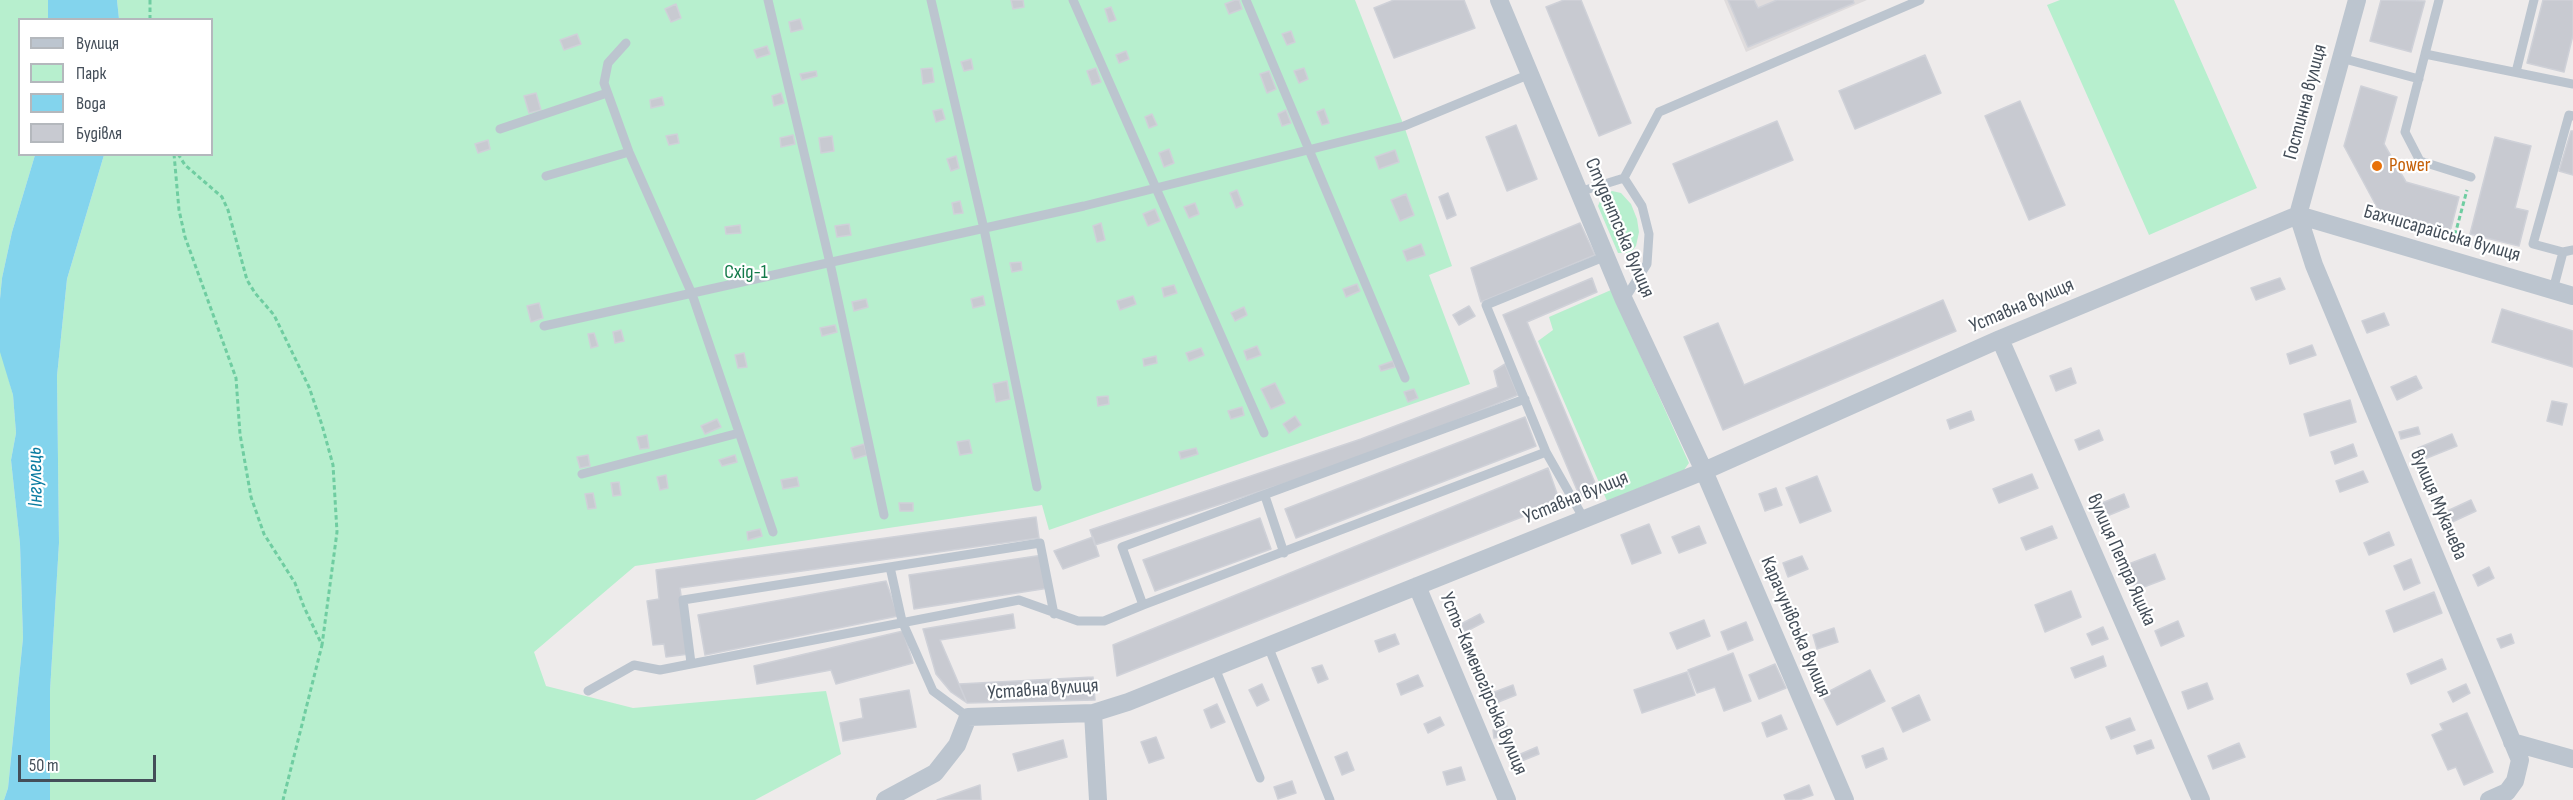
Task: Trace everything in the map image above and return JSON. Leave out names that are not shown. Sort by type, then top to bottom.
[{"type":"street","name":"Студентська вулиця","points":[[1499,0],[1624,300],[1704,471]]},
{"type":"street","name":"Гостинна вулиця","points":[[2298,215],[2357,0]]},
{"type":"street","name":"Бахчисарайська вулиця","points":[[2298,215],[2573,296]]},
{"type":"street","name":"Уставна вулиця","points":[[885,800],[935,773],[957,745],[968,717],[1093,714],[1128,702],[1704,471],[2000,339],[2298,215]]},
{"type":"street","name":"вулиця Мукачева","points":[[2298,215],[2314,265],[2520,760],[2515,781],[2507,792],[2489,800]]},
{"type":"street","name":"вулиця Петра Яцика","points":[[2000,339],[2201,800]]},
{"type":"street","name":"Карачунівська вулиця","points":[[1704,471],[1845,800]]},
{"type":"street","name":"Усть-Каменогірська вулиця","points":[[1417,586],[1507,800]]},
{"type":"street","points":[[1093,714],[1098,800]]},
{"type":"street","points":[[2512,742],[2573,759]]},
{"type":"lane","points":[[768,0],[830,263],[884,515]]},
{"type":"lane","points":[[931,0],[984,229],[1037,487]]},
{"type":"lane","points":[[1073,0],[1264,433]]},
{"type":"lane","points":[[1246,0],[1405,378]]},
{"type":"lane","points":[[1579,192],[1624,178],[1659,112],[1920,0]]},
{"type":"lane","points":[[2439,0],[2405,132],[2420,161],[2471,177]]},
{"type":"lane","points":[[2516,72],[2535,0]]},
{"type":"lane","points":[[626,43],[608,63],[604,83],[629,152],[692,294],[773,532]]},
{"type":"lane","points":[[2425,54],[2573,84]]},
{"type":"lane","points":[[2341,58],[2418,79]]},
{"type":"lane","points":[[544,326],[984,229],[1155,189],[1404,126],[1530,74]]},
{"type":"lane","points":[[500,129],[608,93]]},
{"type":"lane","points":[[2553,290],[2568,251],[2533,244],[2569,115],[2573,116]]},
{"type":"lane","points":[[546,176],[629,152]]},
{"type":"lane","points":[[1624,178],[1642,206],[1649,234],[1647,264],[1624,300]]},
{"type":"lane","points":[[1584,519],[1546,452],[1486,305],[1606,256]]},
{"type":"lane","points":[[1143,605],[1122,547],[1525,399]]},
{"type":"lane","points":[[582,474],[740,433]]},
{"type":"lane","points":[[588,691],[634,666],[660,670],[1019,600],[1078,621],[1104,621],[1546,452]]},
{"type":"lane","points":[[1265,495],[1284,553]]},
{"type":"lane","points":[[691,663],[683,600],[1040,543],[1054,614]]},
{"type":"lane","points":[[890,567],[902,621],[933,691],[968,717]]},
{"type":"lane","points":[[1268,646],[1330,800]]},
{"type":"lane","points":[[1215,668],[1260,778]]},
{"type":"path","points":[[150,0],[150,18]]},
{"type":"path","points":[[174,156],[179,210],[185,237],[236,378],[240,434],[251,497],[264,534],[295,583],[321,645]]},
{"type":"path","points":[[179,156],[185,165],[222,197],[228,210],[247,280],[274,315],[309,387],[333,465],[337,532],[321,645],[284,800]]},
{"type":"path","points":[[2448,260],[2471,177]]},
{"type":"shaded area","points":[[1724,0],[1867,0],[1746,52]]},
{"type":"green space","points":[[0,0],[48,0],[48,18],[18,18],[18,156],[35,156],[12,232],[0,299]]},
{"type":"green space","name":"Схід-1","points":[[117,0],[1355,0],[1404,126],[1452,266],[1429,275],[1470,384],[1049,530],[1042,505],[635,566],[534,652],[546,686],[633,708],[826,691],[841,754],[755,800],[50,800],[50,691],[59,543],[57,376],[67,279],[104,156],[213,156],[213,18],[119,18]]},
{"type":"green space","points":[[2060,0],[2174,0],[2257,188],[2149,235],[2047,5]]},
{"type":"green space","points":[[1612,191],[1621,193],[1631,204],[1637,219],[1639,232],[1636,246],[1630,253],[1618,253],[1598,206],[1602,196]]},
{"type":"green space","points":[[1611,290],[1689,463],[1684,470],[1607,501],[1538,341],[1553,330],[1549,317]]},
{"type":"green space","points":[[0,347],[13,395],[16,433],[11,460],[20,544],[23,638],[8,788],[4,800],[0,800]]},
{"type":"water","points":[[48,0],[117,0],[119,18],[48,18]]},
{"type":"water","name":"Інгулець","points":[[35,156],[104,156],[67,279],[57,376],[59,543],[50,691],[50,800],[4,800],[8,788],[23,638],[20,544],[11,460],[16,433],[13,395],[0,352],[2,278],[12,232]]},
{"type":"building","points":[[1011,0],[1023,0],[1024,7],[1013,9]]},
{"type":"building","points":[[1239,0],[1242,9],[1229,14],[1225,4]]},
{"type":"building","points":[[1394,0],[1464,0],[1475,28],[1394,58],[1374,8]]},
{"type":"building","points":[[1564,0],[1581,0],[1631,123],[1599,136],[1546,7]]},
{"type":"building","points":[[1728,0],[1754,0],[1758,8],[1777,0],[1853,0],[1854,3],[1748,47]]},
{"type":"building","points":[[2381,0],[2425,1],[2411,52],[2370,41]]},
{"type":"building","points":[[2543,0],[2573,0],[2573,35],[2564,72],[2527,63]]},
{"type":"building","points":[[676,4],[681,18],[671,22],[665,9]]},
{"type":"building","points":[[1111,7],[1116,20],[1109,22],[1105,9]]},
{"type":"building","points":[[800,19],[803,29],[791,32],[789,22]]},
{"type":"building","points":[[1291,31],[1295,42],[1287,45],[1282,34]]},
{"type":"building","points":[[577,34],[581,44],[564,50],[560,40]]},
{"type":"building","points":[[767,46],[770,54],[757,58],[754,50]]},
{"type":"building","points":[[1126,51],[1129,59],[1119,63],[1116,55]]},
{"type":"building","points":[[1925,55],[1941,93],[1855,129],[1839,91]]},
{"type":"building","points":[[971,59],[973,69],[964,71],[961,62]]},
{"type":"building","points":[[932,68],[934,82],[923,84],[921,69]]},
{"type":"building","points":[[1096,68],[1101,82],[1092,85],[1087,71]]},
{"type":"building","points":[[1304,68],[1308,79],[1299,83],[1294,71]]},
{"type":"building","points":[[816,71],[817,76],[802,80],[800,74]]},
{"type":"building","points":[[1269,71],[1276,89],[1267,93],[1260,74]]},
{"type":"building","points":[[2361,86],[2397,97],[2384,144],[2406,182],[2459,197],[2450,232],[2379,211],[2344,146]]},
{"type":"building","points":[[536,93],[541,110],[529,113],[524,96]]},
{"type":"building","points":[[781,93],[784,103],[774,106],[772,96]]},
{"type":"building","points":[[662,97],[664,105],[651,108],[650,100]]},
{"type":"building","points":[[2020,101],[2065,205],[2029,220],[1985,116]]},
{"type":"building","points":[[942,109],[945,119],[936,122],[933,111]]},
{"type":"building","points":[[1324,109],[1329,123],[1322,125],[1317,112]]},
{"type":"building","points":[[1286,110],[1291,123],[1282,126],[1278,114]]},
{"type":"building","points":[[1152,114],[1157,125],[1149,128],[1145,117]]},
{"type":"building","points":[[1777,121],[1793,160],[1689,203],[1673,164]]},
{"type":"building","points":[[1516,125],[1537,179],[1507,191],[1486,137]]},
{"type":"building","points":[[2571,131],[2573,131],[2573,175],[2559,171]]},
{"type":"building","points":[[677,134],[679,143],[669,145],[666,136]]},
{"type":"building","points":[[793,135],[795,144],[781,147],[780,138]]},
{"type":"building","points":[[832,136],[834,151],[821,153],[819,138]]},
{"type":"building","points":[[2495,137],[2531,146],[2515,208],[2528,211],[2519,246],[2470,234]]},
{"type":"building","points":[[488,140],[490,149],[478,153],[475,144]]},
{"type":"building","points":[[1169,149],[1174,163],[1164,167],[1159,153]]},
{"type":"building","points":[[1395,150],[1399,162],[1379,169],[1375,157]]},
{"type":"building","points":[[956,156],[959,168],[951,171],[947,159]]},
{"type":"building","points":[[1237,190],[1243,205],[1236,208],[1230,193]]},
{"type":"building","points":[[1448,193],[1456,215],[1447,219],[1439,197]]},
{"type":"building","points":[[1406,194],[1414,215],[1400,221],[1391,200]]},
{"type":"building","points":[[960,201],[963,213],[954,214],[952,203]]},
{"type":"building","points":[[1195,203],[1199,214],[1189,218],[1184,207]]},
{"type":"building","points":[[1155,209],[1160,221],[1148,226],[1143,214]]},
{"type":"building","points":[[1101,223],[1105,240],[1097,242],[1093,226]]},
{"type":"building","points":[[1580,223],[1595,255],[1481,302],[1471,268]]},
{"type":"building","points":[[849,224],[851,235],[837,237],[835,226]]},
{"type":"building","points":[[740,225],[741,233],[726,234],[725,227]]},
{"type":"building","points":[[1421,244],[1425,255],[1407,261],[1403,251]]},
{"type":"building","points":[[1021,262],[1022,270],[1012,272],[1010,263]]},
{"type":"building","points":[[1592,278],[1597,292],[1527,322],[1598,490],[1580,497],[1503,315]]},
{"type":"building","points":[[2280,278],[2285,289],[2256,300],[2251,288]]},
{"type":"building","points":[[1357,284],[1360,291],[1346,297],[1343,289]]},
{"type":"building","points":[[1174,285],[1177,293],[1164,297],[1162,288]]},
{"type":"building","points":[[983,296],[985,305],[973,308],[971,299]]},
{"type":"building","points":[[1133,296],[1136,304],[1120,310],[1117,301]]},
{"type":"building","points":[[866,299],[868,307],[854,311],[852,302]]},
{"type":"building","points":[[1943,300],[1956,331],[1723,430],[1684,337],[1718,323],[1744,385]]},
{"type":"building","points":[[539,303],[543,318],[531,322],[527,306]]},
{"type":"building","points":[[1469,306],[1475,316],[1459,325],[1453,315]]},
{"type":"building","points":[[1244,307],[1247,315],[1235,321],[1231,313]]},
{"type":"building","points":[[2502,309],[2573,331],[2573,367],[2492,342]]},
{"type":"building","points":[[2384,313],[2389,325],[2367,333],[2362,321]]},
{"type":"building","points":[[835,325],[837,332],[822,336],[820,328]]},
{"type":"building","points":[[621,330],[624,341],[615,343],[613,332]]},
{"type":"building","points":[[594,333],[598,346],[591,348],[588,334]]},
{"type":"building","points":[[2312,345],[2316,355],[2290,364],[2287,354]]},
{"type":"building","points":[[1257,346],[1261,355],[1247,360],[1244,351]]},
{"type":"building","points":[[1201,348],[1204,355],[1189,361],[1186,353]]},
{"type":"building","points":[[744,353],[747,367],[738,368],[735,355]]},
{"type":"building","points":[[1156,356],[1157,363],[1144,366],[1143,359]]},
{"type":"building","points":[[1393,361],[1395,367],[1381,371],[1379,366]]},
{"type":"building","points":[[1505,364],[1518,395],[1372,455],[1095,545],[1090,530],[1361,439],[1498,387],[1494,371]]},
{"type":"building","points":[[2071,368],[2076,383],[2056,391],[2050,376]]},
{"type":"building","points":[[2416,376],[2422,388],[2397,400],[2391,387]]},
{"type":"building","points":[[1007,381],[1010,399],[996,402],[993,384]]},
{"type":"building","points":[[1275,383],[1285,403],[1271,409],[1261,389]]},
{"type":"building","points":[[1414,389],[1418,398],[1408,402],[1404,392]]},
{"type":"building","points":[[1108,396],[1109,404],[1098,406],[1097,397]]},
{"type":"building","points":[[2350,400],[2356,422],[2310,436],[2304,414]]},
{"type":"building","points":[[2552,401],[2567,404],[2562,425],[2547,421]]},
{"type":"building","points":[[1242,407],[1244,415],[1231,419],[1228,411]]},
{"type":"building","points":[[1971,411],[1974,420],[1950,429],[1947,420]]},
{"type":"building","points":[[1295,416],[1301,425],[1289,433],[1283,424]]},
{"type":"building","points":[[1525,417],[1536,446],[1296,538],[1285,509]]},
{"type":"building","points":[[717,419],[721,427],[705,434],[701,426]]},
{"type":"building","points":[[2418,427],[2420,434],[2401,439],[2399,432]]},
{"type":"building","points":[[2099,430],[2103,440],[2079,450],[2075,440]]},
{"type":"building","points":[[2452,434],[2457,446],[2422,460],[2418,448]]},
{"type":"building","points":[[647,435],[649,448],[640,449],[637,437]]},
{"type":"building","points":[[969,440],[972,453],[960,455],[957,442]]},
{"type":"building","points":[[864,444],[867,455],[854,459],[851,448]]},
{"type":"building","points":[[2353,444],[2357,456],[2335,464],[2331,452]]},
{"type":"building","points":[[1196,448],[1198,454],[1181,459],[1179,452]]},
{"type":"building","points":[[588,455],[590,466],[580,468],[577,457]]},
{"type":"building","points":[[735,455],[737,462],[722,466],[719,460]]},
{"type":"building","points":[[1548,468],[1560,502],[1117,676],[1113,645]]},
{"type":"building","points":[[2363,471],[2368,482],[2340,492],[2336,481]]},
{"type":"building","points":[[2032,474],[2038,488],[1999,503],[1993,489]]},
{"type":"building","points":[[666,475],[668,488],[660,490],[657,477]]},
{"type":"building","points":[[1817,476],[1831,511],[1800,523],[1786,488]]},
{"type":"building","points":[[797,477],[799,486],[783,489],[781,480]]},
{"type":"building","points":[[619,482],[621,495],[613,496],[611,483]]},
{"type":"building","points":[[1776,488],[1782,505],[1765,511],[1759,494]]},
{"type":"building","points":[[593,493],[596,508],[588,509],[585,494]]},
{"type":"building","points":[[2124,494],[2129,507],[2107,516],[2102,503]]},
{"type":"building","points":[[2471,500],[2476,511],[2450,523],[2445,512]]},
{"type":"building","points":[[899,503],[913,503],[913,511],[900,511]]},
{"type":"building","points":[[1036,517],[1039,538],[680,588],[689,654],[666,657],[664,644],[653,645],[647,601],[659,599],[656,570]]},
{"type":"building","points":[[1260,518],[1271,549],[1155,591],[1143,560]]},
{"type":"building","points":[[1649,524],[1661,553],[1632,564],[1621,535]]},
{"type":"building","points":[[1699,526],[1706,543],[1679,553],[1672,537]]},
{"type":"building","points":[[2052,526],[2057,538],[2026,550],[2021,538]]},
{"type":"building","points":[[760,529],[762,536],[748,540],[747,532]]},
{"type":"building","points":[[2389,532],[2394,545],[2369,555],[2364,543]]},
{"type":"building","points":[[1093,537],[1099,556],[1063,569],[1054,551]]},
{"type":"building","points":[[2155,554],[2165,579],[2136,590],[2126,565]]},
{"type":"building","points":[[1043,555],[1049,588],[914,609],[909,575]]},
{"type":"building","points":[[1802,556],[1808,569],[1788,577],[1783,563]]},
{"type":"building","points":[[2411,559],[2420,583],[2404,590],[2394,566]]},
{"type":"building","points":[[2489,567],[2494,578],[2478,586],[2473,575]]},
{"type":"building","points":[[886,581],[898,616],[705,655],[698,615]]},
{"type":"building","points":[[2071,591],[2081,617],[2045,632],[2035,605]]},
{"type":"building","points":[[2434,592],[2442,613],[2394,632],[2386,611]]},
{"type":"building","points":[[1013,614],[1015,628],[940,640],[967,703],[951,692],[936,674],[923,629]]},
{"type":"building","points":[[1480,614],[1484,622],[1465,632],[1461,624]]},
{"type":"building","points":[[1704,620],[1710,636],[1677,649],[1670,633]]},
{"type":"building","points":[[2178,621],[2184,636],[2161,646],[2155,631]]},
{"type":"building","points":[[1746,622],[1753,640],[1728,650],[1721,632]]},
{"type":"building","points":[[2103,627],[2108,639],[2092,645],[2087,634]]},
{"type":"building","points":[[1834,628],[1838,642],[1817,649],[1813,635]]},
{"type":"building","points":[[903,631],[913,663],[836,684],[831,670],[757,684],[754,666]]},
{"type":"building","points":[[1395,634],[1399,644],[1379,652],[1375,641]]},
{"type":"building","points":[[2511,634],[2514,643],[2501,648],[2497,639]]},
{"type":"building","points":[[1733,653],[1751,701],[1724,711],[1715,687],[1697,693],[1688,670]]},
{"type":"building","points":[[2103,656],[2106,666],[2075,678],[2071,668]]},
{"type":"building","points":[[2442,659],[2446,669],[2411,684],[2407,674]]},
{"type":"building","points":[[1775,664],[1786,688],[1759,699],[1749,675]]},
{"type":"building","points":[[1322,665],[1328,679],[1318,683],[1312,668]]},
{"type":"building","points":[[1870,670],[1885,701],[1837,725],[1822,695]]},
{"type":"building","points":[[1687,672],[1695,695],[1642,713],[1634,690]]},
{"type":"building","points":[[1418,675],[1423,686],[1401,695],[1397,684]]},
{"type":"building","points":[[1093,677],[1095,700],[967,703],[959,684]]},
{"type":"building","points":[[2207,683],[2213,699],[2188,709],[2182,692]]},
{"type":"building","points":[[1262,684],[1269,700],[1257,706],[1249,690]]},
{"type":"building","points":[[2466,684],[2470,693],[2453,702],[2448,692]]},
{"type":"building","points":[[1513,685],[1516,695],[1496,703],[1492,693]]},
{"type":"building","points":[[909,690],[916,727],[843,741],[840,723],[863,718],[860,699]]},
{"type":"building","points":[[1919,695],[1930,720],[1903,732],[1892,708]]},
{"type":"building","points":[[1217,704],[1225,722],[1211,728],[1204,710]]},
{"type":"building","points":[[2467,713],[2493,772],[2464,785],[2456,767],[2448,770],[2432,735],[2443,730],[2440,724]]},
{"type":"building","points":[[1781,715],[1787,729],[1767,737],[1762,723]]},
{"type":"building","points":[[1440,717],[1444,725],[1428,733],[1424,724]]},
{"type":"building","points":[[2130,718],[2135,730],[2111,739],[2106,727]]},
{"type":"building","points":[[1507,726],[1509,735],[1494,738],[1493,730]]},
{"type":"building","points":[[1156,737],[1164,758],[1149,763],[1141,742]]},
{"type":"building","points":[[1063,740],[1067,757],[1018,771],[1013,754]]},
{"type":"building","points":[[2151,740],[2154,748],[2137,754],[2134,746]]},
{"type":"building","points":[[2239,743],[2245,757],[2213,769],[2208,756]]},
{"type":"building","points":[[1537,747],[1539,754],[1519,762],[1516,756]]},
{"type":"building","points":[[1883,748],[1887,759],[1866,768],[1862,756]]},
{"type":"building","points":[[1347,752],[1354,770],[1342,775],[1335,757]]},
{"type":"building","points":[[1461,767],[1465,780],[1447,785],[1443,772]]},
{"type":"building","points":[[1292,781],[1296,793],[1278,799],[1274,787]]},
{"type":"building","points":[[980,785],[981,800],[937,800]]},
{"type":"building","points":[[1809,785],[1813,795],[1799,800],[1786,800],[1784,795]]},
{"type":"place","name":"Power","points":[[2377,166]]}]
